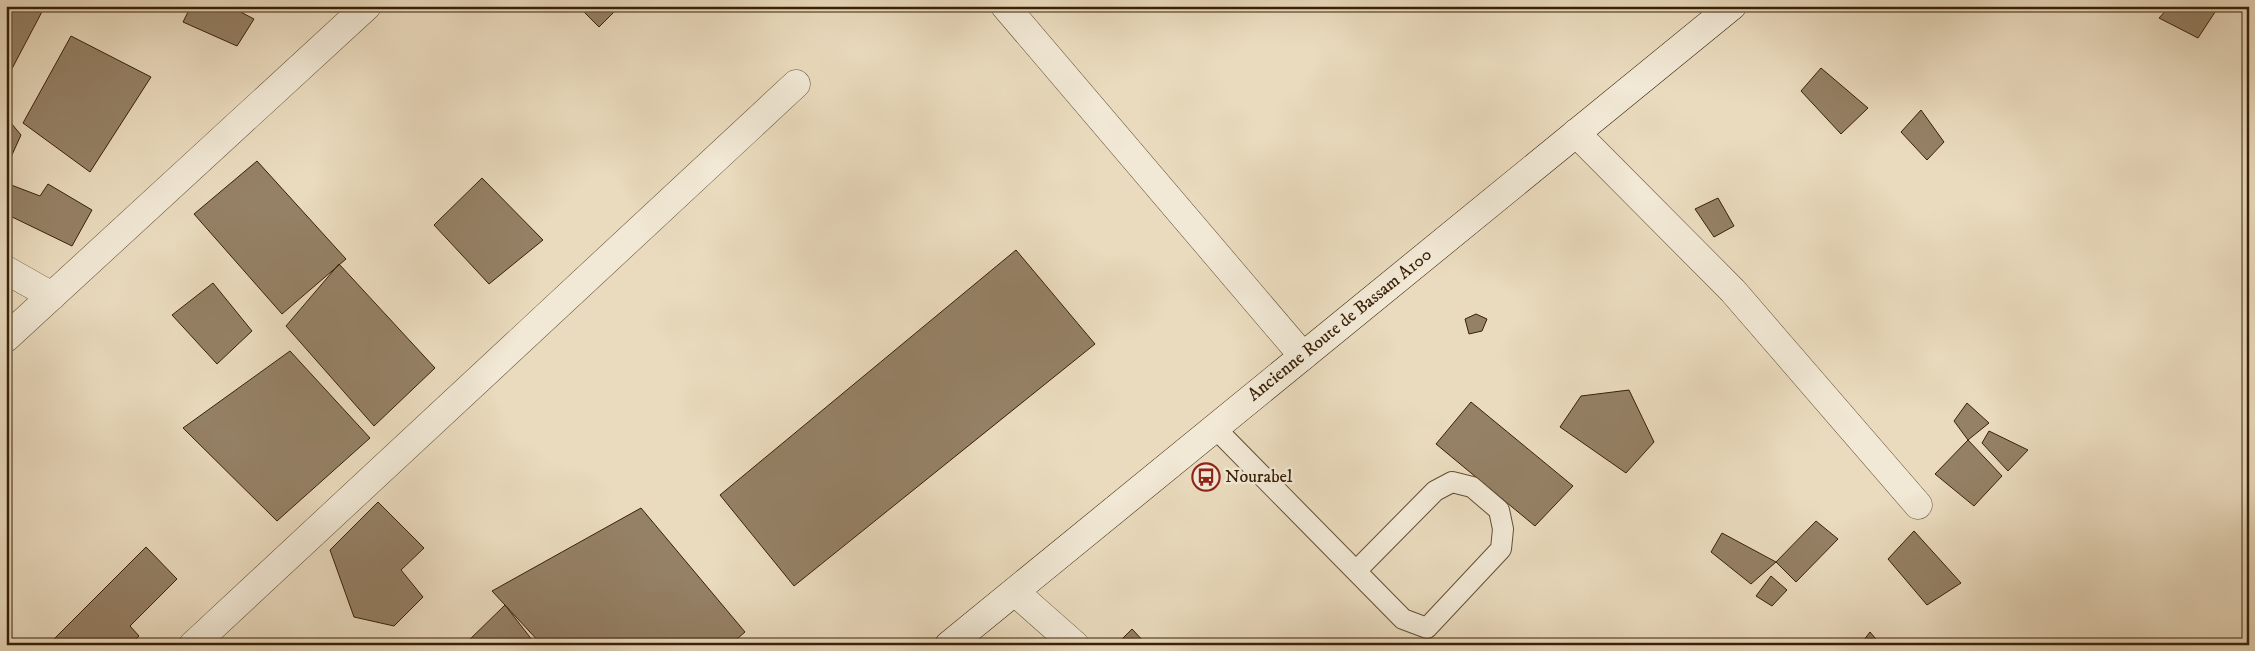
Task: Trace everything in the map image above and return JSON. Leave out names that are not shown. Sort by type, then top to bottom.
[{"type":"street","points":[[1004,6],[1303,356]]},
{"type":"street","name":"Ancienne Route de Bassam A100","points":[[949,645],[1732,6]]},
{"type":"street","points":[[6,338],[353,9]]},
{"type":"street","points":[[193,645],[796,84]]},
{"type":"street","points":[[1576,134],[1733,291],[1918,504]]},
{"type":"street","points":[[6,270],[52,296]]},
{"type":"street","points":[[1015,592],[1075,645]]},
{"type":"lane","points":[[1214,428],[1356,571],[1403,618],[1427,628],[1501,549],[1503,530],[1499,510],[1472,487],[1452,482],[1435,491],[1356,571]]},
{"type":"building","points":[[6,6],[45,6],[6,80]]},
{"type":"building","points":[[191,6],[229,6],[254,19],[237,46],[183,22]]},
{"type":"building","points":[[578,6],[620,6],[599,27]]},
{"type":"building","points":[[2170,6],[2219,6],[2198,38],[2159,18]]},
{"type":"building","points":[[71,36],[151,77],[90,172],[23,123]]},
{"type":"building","points":[[1821,68],[1868,108],[1841,134],[1801,91]]},
{"type":"building","points":[[1921,110],[1944,142],[1927,160],[1901,132]]},
{"type":"building","points":[[6,117],[21,135],[6,168]]},
{"type":"building","points":[[257,161],[346,259],[282,314],[194,214]]},
{"type":"building","points":[[482,178],[543,240],[489,284],[434,225]]},
{"type":"building","points":[[6,183],[40,196],[48,184],[92,210],[72,246],[6,214]]},
{"type":"building","points":[[1718,198],[1734,226],[1714,237],[1695,209]]},
{"type":"building","points":[[1016,250],[1095,344],[794,586],[720,495]]},
{"type":"building","points":[[339,264],[435,368],[374,426],[286,326]]},
{"type":"building","points":[[213,283],[252,331],[217,364],[172,315]]},
{"type":"building","points":[[1476,314],[1487,319],[1482,331],[1469,334],[1465,319]]},
{"type":"building","points":[[290,351],[370,438],[277,521],[183,428]]},
{"type":"building","points":[[1629,390],[1654,442],[1626,473],[1560,427],[1581,396]]},
{"type":"building","points":[[1471,402],[1573,486],[1535,526],[1436,444]]},
{"type":"building","points":[[1967,403],[1989,423],[1968,440],[1954,421]]},
{"type":"building","points":[[1989,431],[2028,450],[2008,471],[1982,443]]},
{"type":"building","points":[[1968,440],[2002,476],[1974,506],[1935,474]]},
{"type":"building","points":[[378,502],[424,548],[401,570],[423,597],[394,626],[354,617],[330,550]]},
{"type":"building","points":[[641,508],[745,632],[730,645],[542,645],[492,591]]},
{"type":"building","points":[[1816,521],[1838,539],[1796,582],[1776,562]]},
{"type":"building","points":[[1914,531],[1961,583],[1927,605],[1888,559]]},
{"type":"building","points":[[1722,533],[1776,562],[1751,584],[1711,552]]},
{"type":"building","points":[[146,547],[177,579],[130,626],[139,636],[130,645],[48,645]]},
{"type":"building","points":[[1771,576],[1787,590],[1772,606],[1756,596]]},
{"type":"building","points":[[505,605],[536,645],[464,645]]},
{"type":"building","points":[[1132,629],[1147,645],[1116,645]]},
{"type":"building","points":[[1870,632],[1881,645],[1860,645]]},
{"type":"place","name":"Nourabel","points":[[1206,477]]}]
